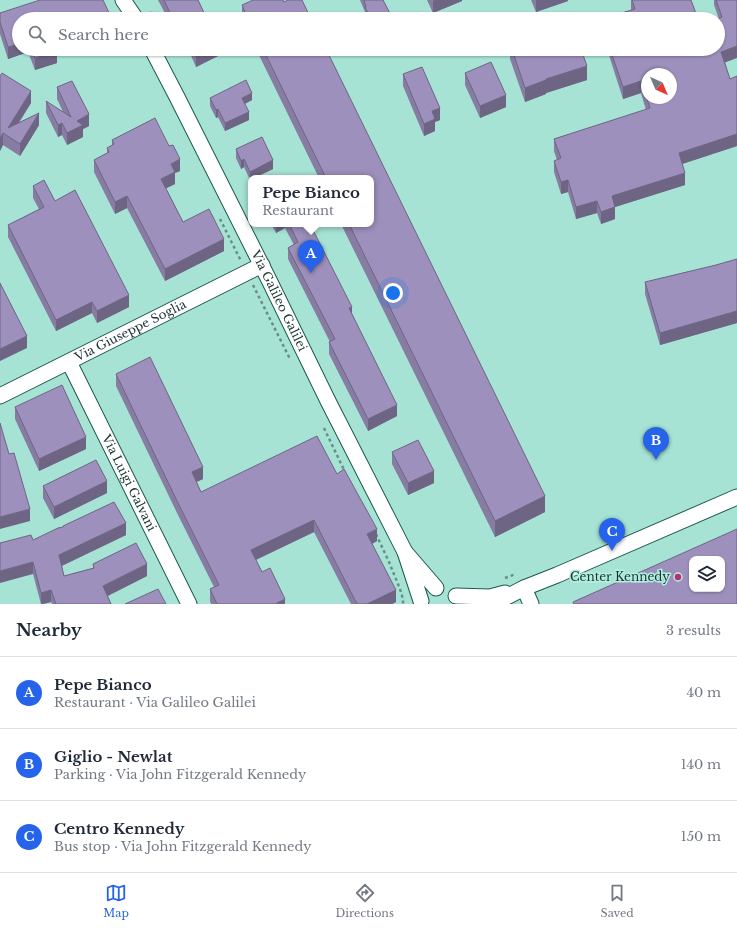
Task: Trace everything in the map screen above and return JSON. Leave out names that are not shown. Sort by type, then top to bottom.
[{"type":"street","points":[[123,0],[131,12]]},
{"type":"street","points":[[133,0],[135,12]]},
{"type":"street","name":"Via Galileo Galilei","points":[[156,56],[405,552],[420,603]]},
{"type":"street","name":"Via Giuseppe Soglia","points":[[0,396],[262,265]]},
{"type":"street","name":"Via Luigi Galvani","points":[[69,362],[189,604]]},
{"type":"street","points":[[493,604],[524,588],[737,497]]},
{"type":"street","name":"Via Galileo Galilei","points":[[405,552],[436,588]]},
{"type":"street","points":[[420,603],[424,595],[430,590],[436,588],[447,589],[458,600],[490,597],[524,588]]},
{"type":"street","points":[[524,588],[531,604]]},
{"type":"path","points":[[219,218],[292,365]]},
{"type":"path","points":[[324,428],[348,477]]},
{"type":"path","points":[[376,534],[400,590],[403,604]]},
{"type":"path","points":[[396,580],[411,572]]},
{"type":"path","points":[[500,579],[522,572]]},
{"type":"building","points":[[40,0],[103,0],[109,12],[12,12],[12,46],[8,47],[0,22],[0,13]]},
{"type":"building","points":[[164,0],[198,0],[204,12],[170,12]]},
{"type":"building","points":[[253,0],[283,0],[284,2],[288,0],[302,0],[308,12],[245,12],[242,5]]},
{"type":"building","points":[[364,0],[383,0],[389,12],[368,12]]},
{"type":"building","points":[[632,0],[691,0],[695,12],[625,12],[635,9]]},
{"type":"building","points":[[716,0],[737,0],[737,46],[725,50],[725,12],[720,12]]},
{"type":"building","points":[[266,56],[329,56],[545,496],[495,521],[350,227],[374,227],[374,175],[325,175]]},
{"type":"building","points":[[514,56],[583,56],[587,66],[546,79],[525,88]]},
{"type":"building","points":[[612,56],[722,56],[730,79],[737,76],[737,134],[679,153],[685,173],[612,196],[615,207],[601,212],[597,201],[576,207],[568,180],[561,182],[554,161],[561,158],[554,139],[650,108],[649,104],[677,104],[677,68],[641,68],[641,81],[623,87]]},
{"type":"building","points":[[491,62],[506,95],[480,106],[465,73]]},
{"type":"building","points":[[422,67],[440,108],[432,111],[435,119],[424,124],[403,74]]},
{"type":"building","points":[[2,73],[31,91],[8,128],[39,113],[20,144],[3,133],[0,139],[0,76]]},
{"type":"building","points":[[246,80],[252,93],[242,98],[249,112],[225,123],[218,109],[216,110],[210,98]]},
{"type":"building","points":[[72,81],[89,114],[77,121],[83,125],[67,133],[62,123],[58,125],[46,101],[71,117],[57,87]]},
{"type":"building","points":[[155,118],[169,146],[173,145],[180,159],[171,164],[175,172],[161,179],[183,222],[209,209],[224,239],[165,269],[127,196],[115,202],[94,160],[109,152],[107,148],[114,144],[112,140]]},
{"type":"building","points":[[262,137],[273,160],[250,172],[244,159],[241,161],[236,149]]},
{"type":"building","points":[[44,180],[55,201],[75,190],[129,295],[97,311],[92,302],[56,320],[8,225],[44,207],[33,186]]},
{"type":"building","points":[[290,227],[312,227],[352,307],[349,308],[397,405],[368,419],[329,342],[335,339],[288,248],[298,242]]},
{"type":"building","points":[[737,259],[737,311],[660,333],[645,282]]},
{"type":"building","points":[[0,283],[27,336],[0,349]]},
{"type":"building","points":[[150,357],[203,467],[192,472],[201,492],[317,436],[337,474],[344,469],[377,529],[367,534],[396,590],[367,604],[357,604],[314,520],[251,550],[262,572],[270,568],[285,599],[277,604],[217,604],[210,589],[219,585],[116,374]]},
{"type":"building","points":[[62,385],[86,437],[39,459],[15,407]]},
{"type":"building","points":[[0,423],[9,454],[14,453],[30,509],[0,517]]},
{"type":"building","points":[[418,440],[434,471],[408,483],[392,452]]},
{"type":"building","points":[[96,460],[107,481],[54,507],[43,486]]},
{"type":"building","points":[[114,502],[126,523],[59,555],[64,576],[94,568],[93,564],[136,543],[147,564],[103,586],[111,604],[56,604],[51,590],[41,593],[33,562],[0,571],[0,543],[31,535],[33,540]]},
{"type":"building","points":[[737,529],[737,604],[574,604],[573,602]]},
{"type":"building","points":[[158,589],[166,604],[125,604]]},
{"type":"place","name":"Pepe Bianco","points":[[311,273]]},
{"type":"place","name":"Giglio - Newlat","points":[[656,460]]},
{"type":"place","name":"Centro Kennedy","points":[[612,551]]},
{"type":"place","name":"Center Kennedy","points":[[678,577]]}]
